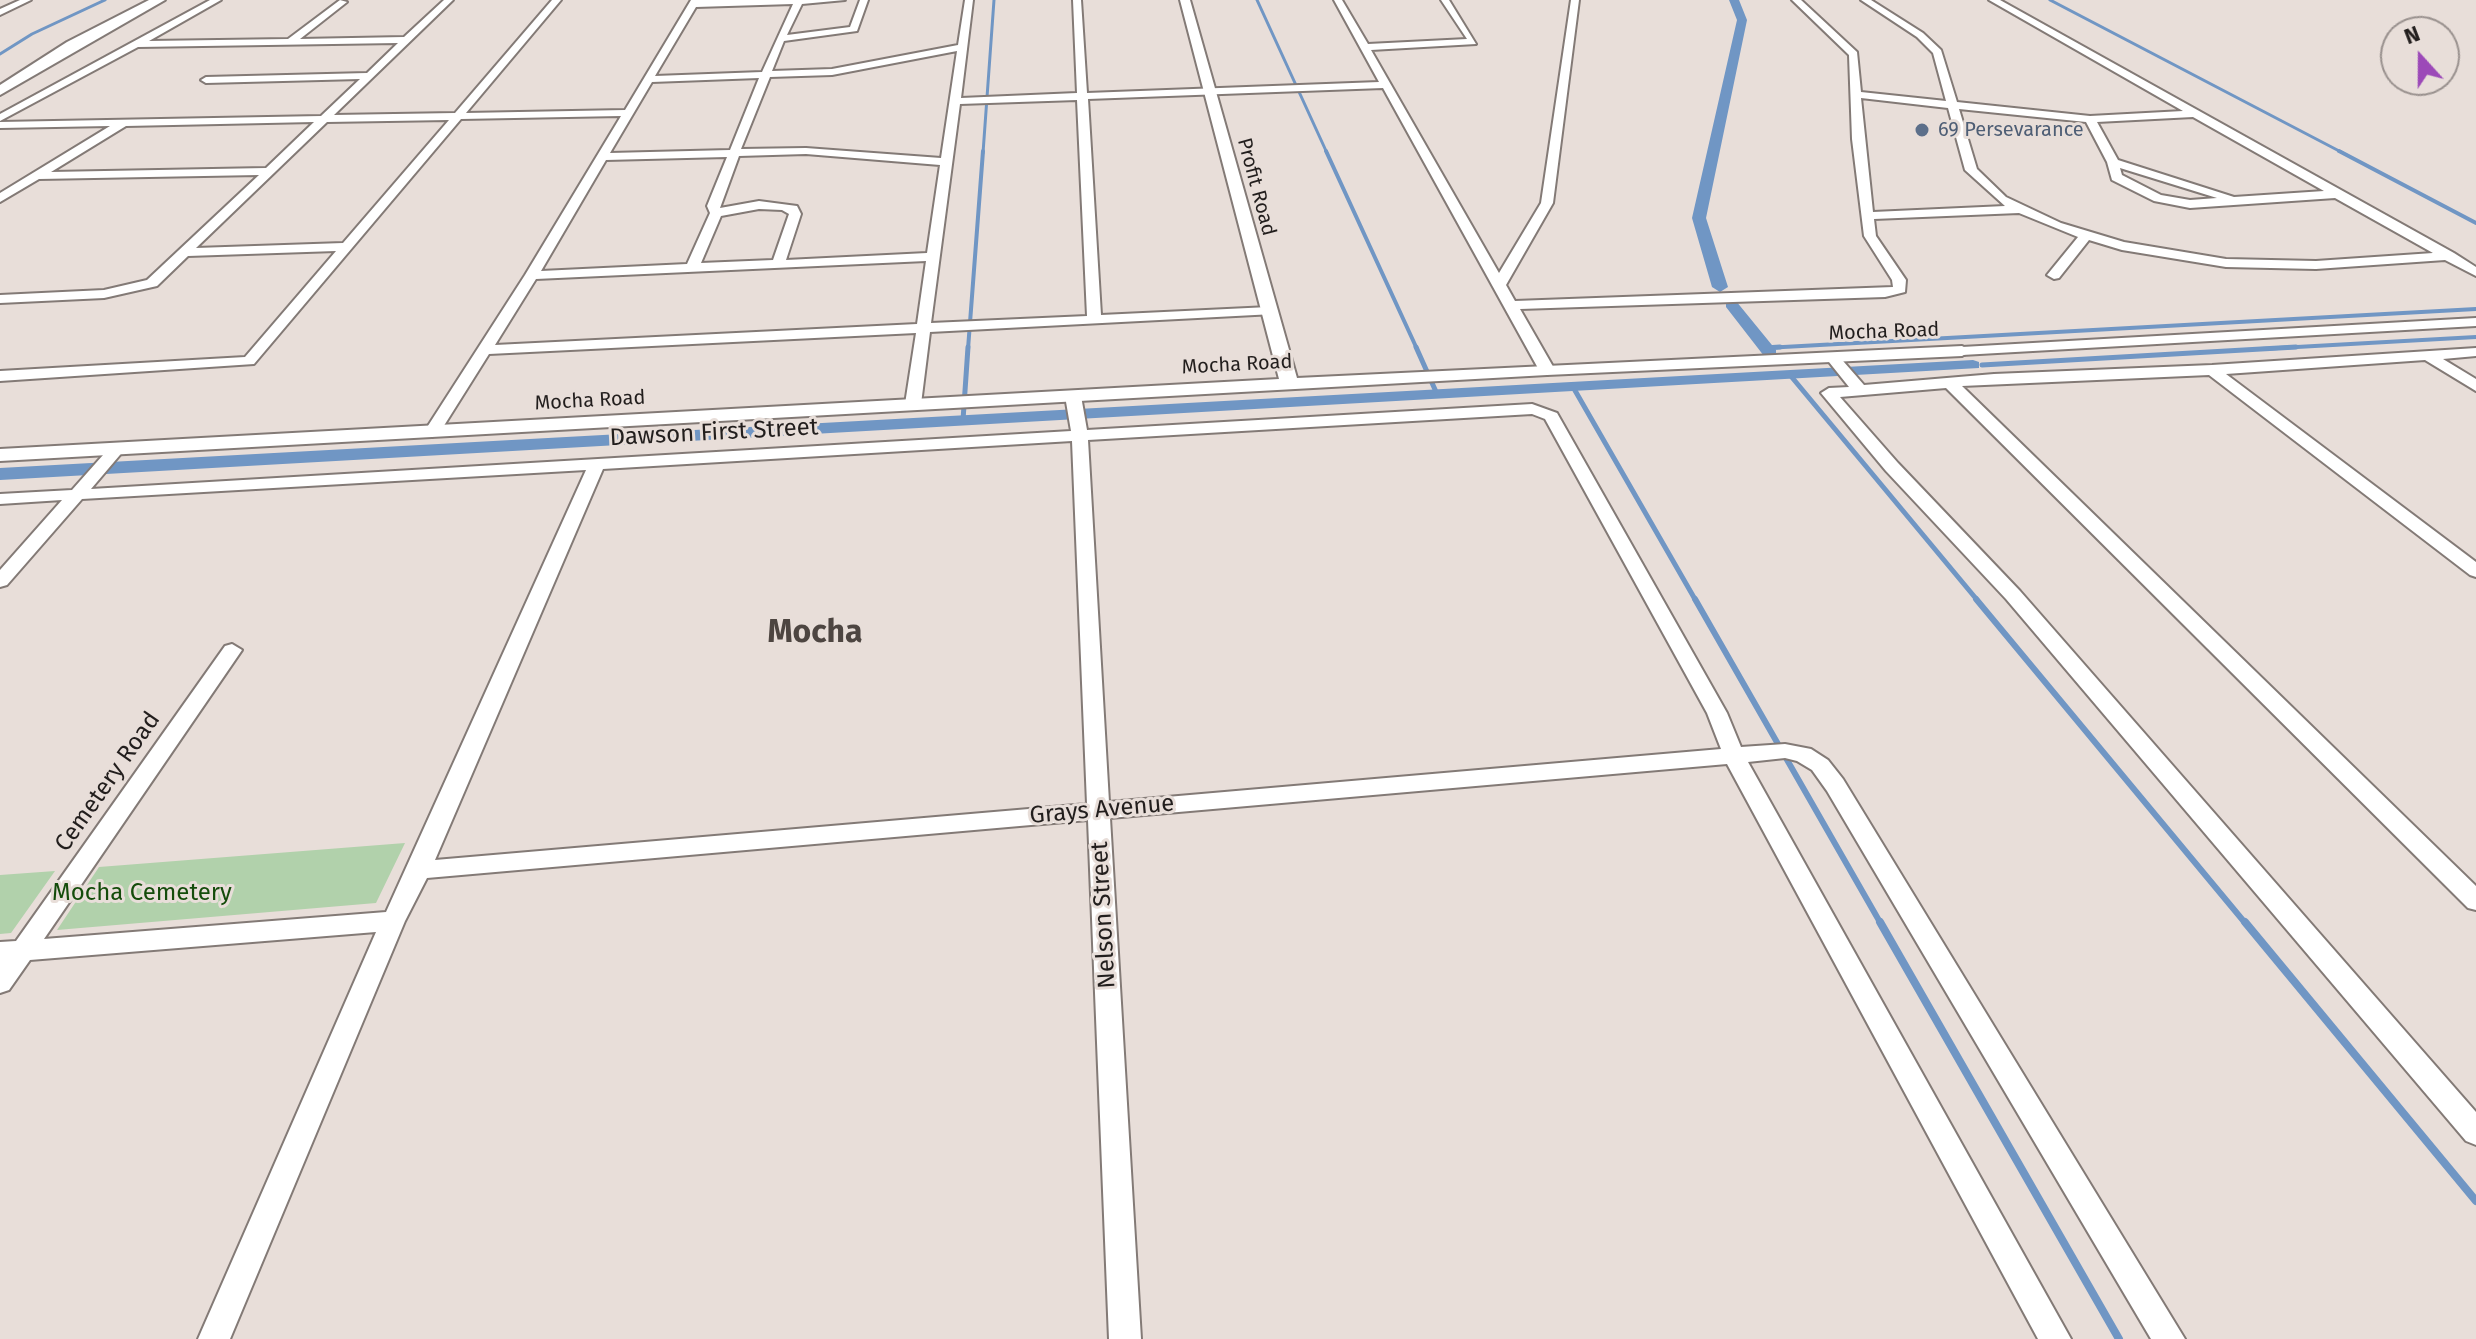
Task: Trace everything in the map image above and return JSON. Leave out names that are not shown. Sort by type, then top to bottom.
[{"type":"main road","points":[[0,75],[47,45],[134,0]]},
{"type":"main road","points":[[0,91],[72,45],[159,0]]},
{"type":"street","points":[[0,12],[27,0]]},
{"type":"street","points":[[0,118],[217,0]]},
{"type":"street","points":[[0,299],[104,294],[152,283],[449,0]]},
{"type":"street","points":[[0,376],[249,361],[557,0]]},
{"type":"street","points":[[432,432],[532,275],[694,2],[841,0]]},
{"type":"street","points":[[780,39],[854,29],[864,0]]},
{"type":"street","points":[[913,404],[969,0]]},
{"type":"street","points":[[1077,0],[1094,319]]},
{"type":"street","name":"Profit Road","points":[[1185,0],[1289,384]]},
{"type":"street","points":[[1338,0],[1547,370]]},
{"type":"street","points":[[1365,47],[1473,42],[1445,0]]},
{"type":"street","points":[[1500,283],[1547,203],[1575,0]]},
{"type":"street","points":[[1512,305],[1876,293],[1900,289],[1899,280],[1870,236],[1858,139],[1854,54],[1796,0]]},
{"type":"street","points":[[1865,0],[1934,45],[1971,170],[2002,200],[2020,209],[2085,237],[2178,257],[2254,265],[2316,265],[2449,256]]},
{"type":"street","points":[[1993,0],[2476,272]]},
{"type":"street","points":[[692,268],[716,213],[713,206],[734,152],[780,39],[799,1]]},
{"type":"street","points":[[290,42],[343,2]]},
{"type":"street","points":[[138,44],[407,40]]},
{"type":"street","points":[[648,79],[832,72],[962,47]]},
{"type":"street","points":[[206,80],[370,76]]},
{"type":"street","points":[[955,101],[1388,85]]},
{"type":"street","points":[[1858,95],[2090,119],[2193,114]]},
{"type":"street","points":[[0,125],[627,113]]},
{"type":"street","points":[[2090,119],[2113,162],[2116,177],[2158,198],[2190,204],[2338,194]]},
{"type":"street","points":[[0,198],[124,123]]},
{"type":"street","points":[[600,157],[806,151],[947,162]]},
{"type":"street","points":[[2113,162],[2235,200]]},
{"type":"street","points":[[36,176],[271,171]]},
{"type":"street","points":[[716,213],[759,205],[793,209],[795,214],[778,264]]},
{"type":"street","points":[[1867,216],[2020,209]]},
{"type":"street","points":[[2054,275],[2085,237]]},
{"type":"street","points":[[185,252],[348,247]]},
{"type":"street","points":[[532,275],[935,257]]},
{"type":"street","points":[[482,350],[1269,311]]},
{"type":"street","name":"Mocha Road","points":[[0,455],[112,454],[913,404],[1076,415],[1289,384],[1547,370],[1835,360],[2476,322]]},
{"type":"street","points":[[1962,351],[1994,379]]},
{"type":"street","points":[[2476,352],[2212,370],[1950,383],[1853,383],[1829,393],[1892,467],[2013,595],[2476,1132]]},
{"type":"street","points":[[2427,355],[2476,386]]},
{"type":"street","points":[[1835,360],[1853,383]]},
{"type":"street","points":[[2212,370],[2476,571]]},
{"type":"street","points":[[1950,383],[2476,901]]},
{"type":"street","name":"Dawson First Street","points":[[0,499],[597,464],[1076,415],[1431,416],[1532,409],[1551,416],[1717,713],[1735,758],[2055,1339]]},
{"type":"street","name":"Nelson Street","points":[[1076,415],[1125,1339]]},
{"type":"street","points":[[0,581],[112,454]]},
{"type":"street","points":[[214,1339],[393,921],[419,870],[597,464]]},
{"type":"street","name":"Cemetery Road","points":[[0,983],[11,951],[232,650]]},
{"type":"street","name":"Grays Avenue","points":[[419,870],[1735,758],[1785,751],[1803,754],[1820,765],[1835,785],[2169,1339]]},
{"type":"street","points":[[11,951],[393,921]]},
{"type":"green space","name":"Mocha Cemetery","points":[[405,843],[376,903],[57,930],[99,867]]},
{"type":"green space","points":[[55,871],[11,933],[0,934],[0,875]]},
{"type":"waterway","points":[[0,54],[32,34],[105,0]]},
{"type":"waterway","points":[[983,153],[994,0]]},
{"type":"waterway","points":[[1257,0],[1327,153]]},
{"type":"waterway","points":[[1720,287],[1699,218],[1742,20],[1734,0]]},
{"type":"waterway","points":[[2050,0],[2343,153]]},
{"type":"waterway","points":[[968,349],[983,151]]},
{"type":"waterway","points":[[1326,151],[1417,349]]},
{"type":"waterway","points":[[2339,151],[2476,223]]},
{"type":"waterway","points":[[1731,304],[1770,353]]},
{"type":"waterway","points":[[1780,347],[1765,348],[2476,309]]},
{"type":"waterway","points":[[2265,349],[2476,337]]},
{"type":"waterway","points":[[963,420],[968,347]]},
{"type":"waterway","points":[[1416,347],[1437,394]]},
{"type":"waterway","points":[[2265,349],[2296,347]]},
{"type":"waterway","points":[[2261,349],[2265,349]]},
{"type":"waterway","points":[[1982,365],[2265,349]]},
{"type":"waterway","points":[[0,474],[1973,365]]},
{"type":"waterway","points":[[1790,375],[1978,601]]},
{"type":"waterway","points":[[1573,387],[1696,601]]},
{"type":"waterway","points":[[1695,599],[1881,924]]},
{"type":"waterway","points":[[1976,599],[2246,924]]},
{"type":"waterway","points":[[1880,922],[2119,1339]]},
{"type":"waterway","points":[[2245,922],[2476,1201]]},
{"type":"place","name":"69 Persevarance","points":[[1922,130]]},
{"type":"district","name":"Mocha","points":[[815,633]]}]
